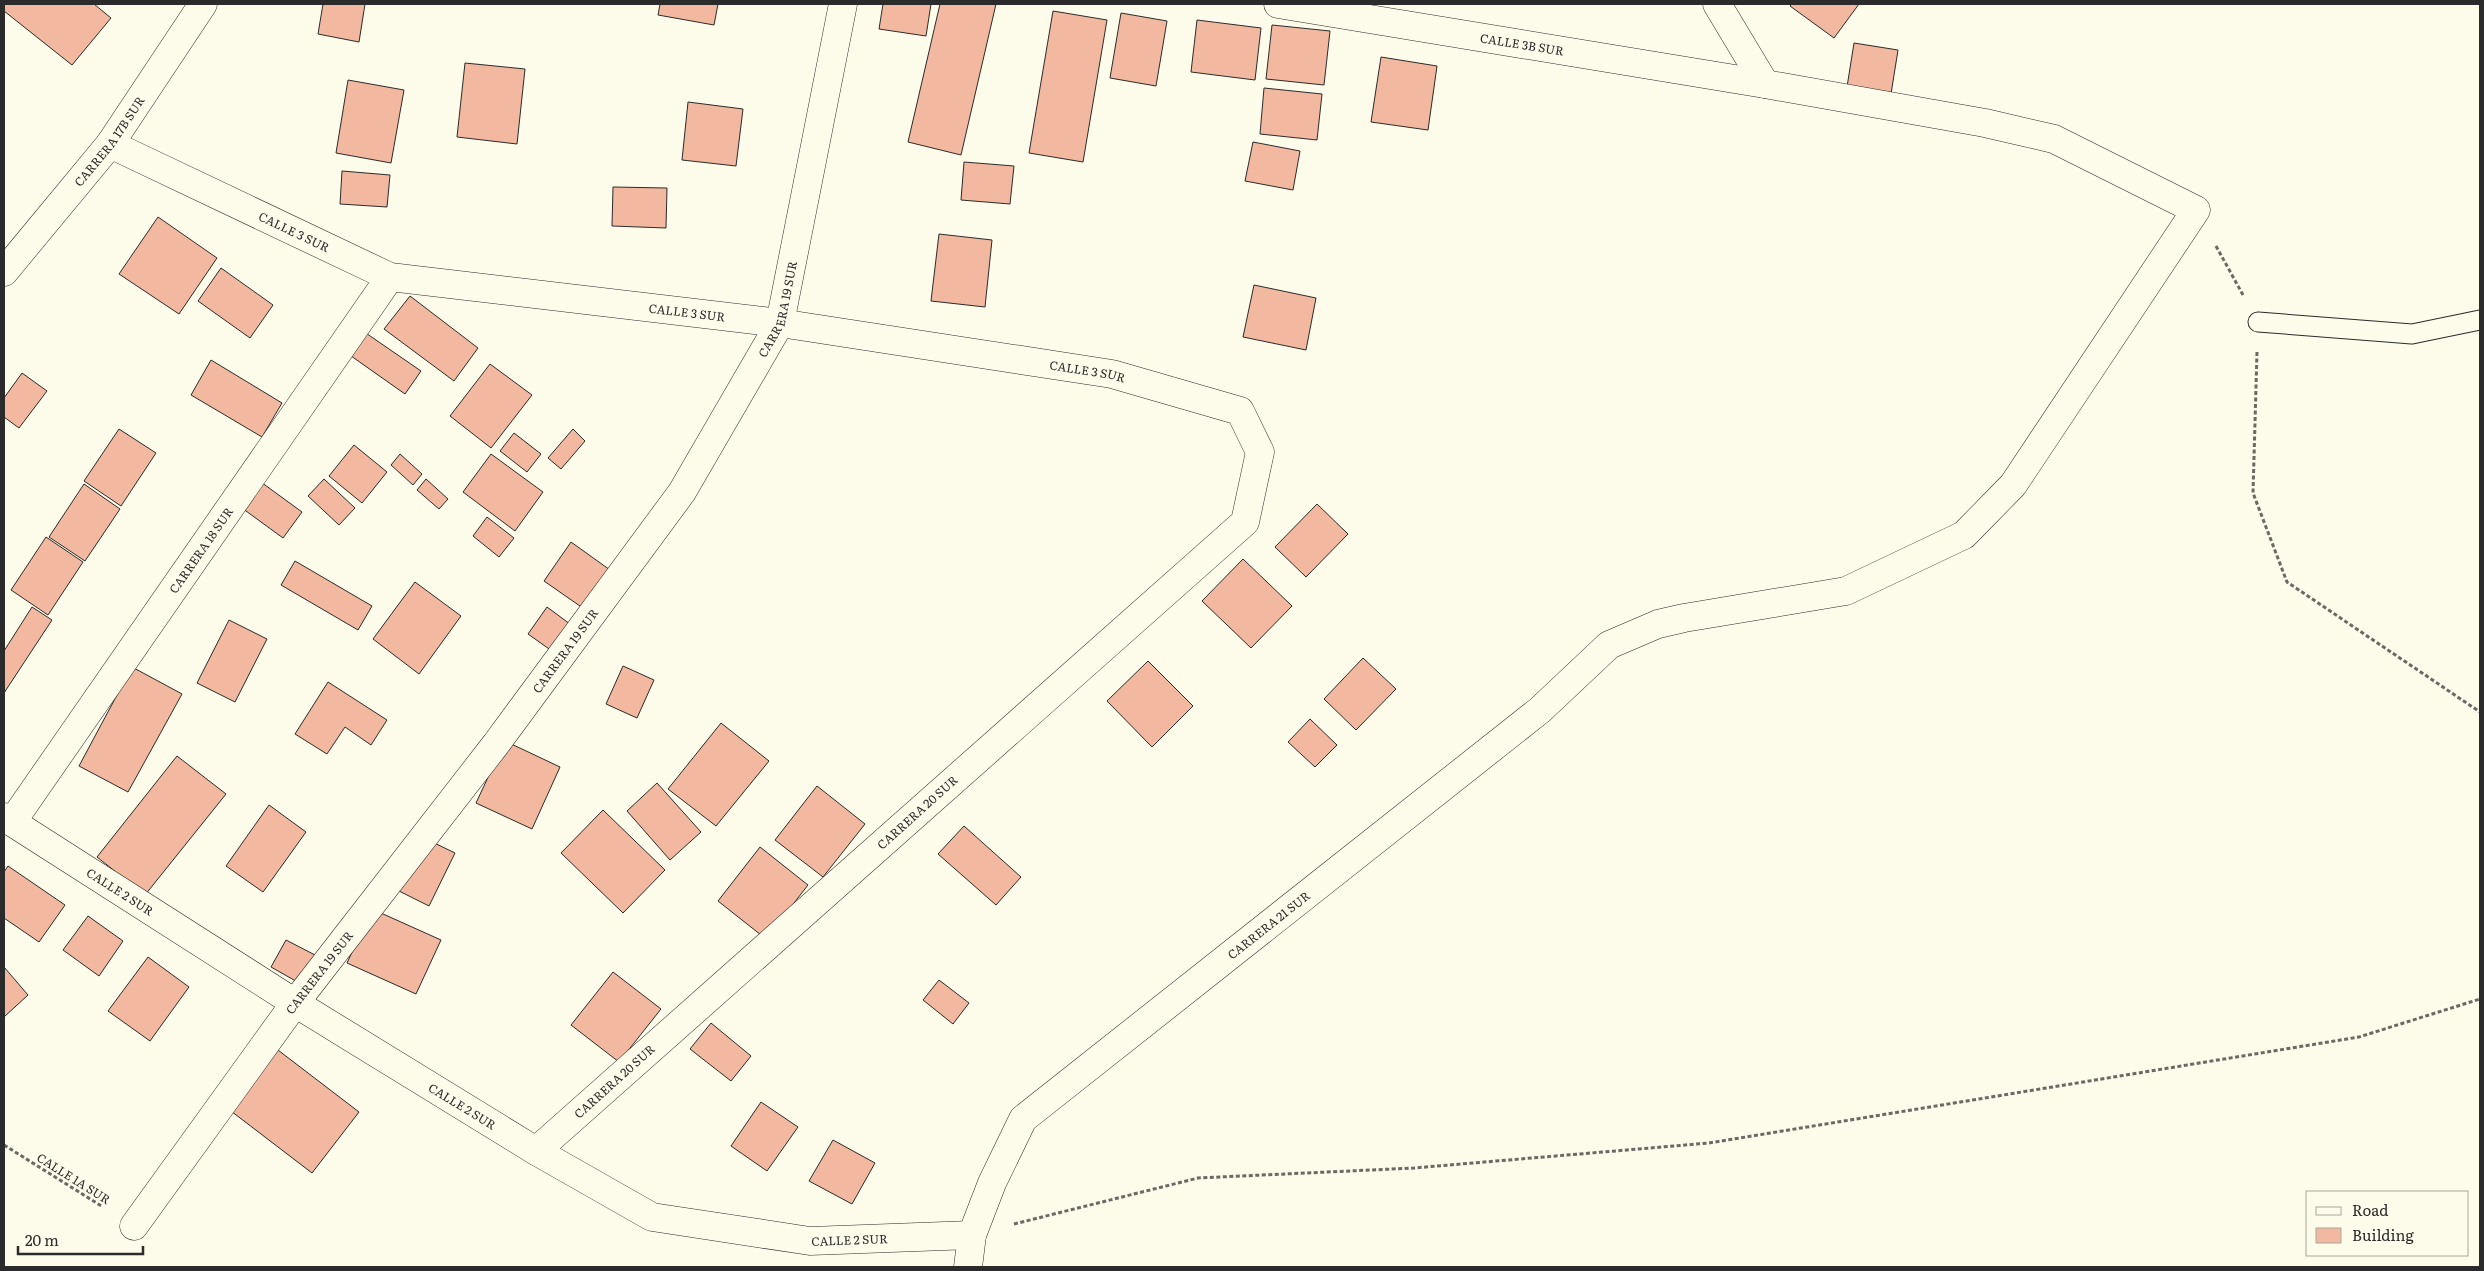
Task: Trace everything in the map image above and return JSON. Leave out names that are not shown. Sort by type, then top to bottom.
[{"type":"street","name":"CARRERA 17B SUR","points":[[4,272],[110,144],[203,4]]},
{"type":"street","name":"CARRERA 19 SUR","points":[[134,1226],[295,1003],[496,744],[682,492],[780,323],[843,4]]},
{"type":"street","name":"CALLE 3B SUR","points":[[1278,4],[1765,84],[1985,123],[2054,139],[2196,210]]},
{"type":"street","points":[[1717,4],[1765,84]]},
{"type":"street","name":"CALLE 3 SUR","points":[[110,144],[390,276],[780,323],[1112,374],[1240,411],[1260,452]]},
{"type":"street","name":"CARRERA 21 SUR","points":[[968,1267],[972,1236],[992,1183],[1023,1119],[1540,710],[1609,646],[1658,624],[1846,591],[1964,535],[2013,485],[2196,210]]},
{"type":"street","name":"CARRERA 18 SUR","points":[[8,820],[390,276]]},
{"type":"street","name":"CARRERA 20 SUR","points":[[536,1151],[1245,522],[1260,452]]},
{"type":"street","name":"CALLE 2 SUR","points":[[8,820],[295,1003],[536,1151],[652,1217],[810,1241],[972,1236]]},
{"type":"lane","points":[[2258,322],[2412,334],[2480,320]]},
{"type":"path","points":[[2196,210],[2258,322],[2253,493],[2287,582],[2480,712]]},
{"type":"path","points":[[972,1236],[1198,1178],[1414,1168],[1709,1144],[2359,1037],[2480,999]]},
{"type":"path","name":"CALLE 1A SUR","points":[[4,1145],[134,1226]]},
{"type":"building","points":[[4,4],[94,4],[111,18],[72,65],[4,11]]},
{"type":"building","points":[[323,4],[365,4],[359,42],[318,34]]},
{"type":"building","points":[[660,4],[718,4],[714,25],[658,15]]},
{"type":"building","points":[[883,4],[931,4],[926,36],[879,29]]},
{"type":"building","points":[[940,4],[996,4],[961,155],[908,142]]},
{"type":"building","points":[[1792,4],[1859,4],[1834,38],[1790,6]]},
{"type":"building","points":[[1053,11],[1107,20],[1083,162],[1029,153]]},
{"type":"building","points":[[1121,13],[1167,21],[1156,86],[1110,78]]},
{"type":"building","points":[[1197,20],[1261,28],[1255,80],[1191,72]]},
{"type":"building","points":[[1272,25],[1330,31],[1324,85],[1266,79]]},
{"type":"building","points":[[1854,43],[1898,50],[1891,94],[1847,87]]},
{"type":"building","points":[[1381,57],[1437,66],[1428,130],[1371,122]]},
{"type":"building","points":[[465,63],[525,69],[517,144],[457,137]]},
{"type":"building","points":[[348,80],[404,90],[391,163],[336,153]]},
{"type":"building","points":[[1264,88],[1322,94],[1317,140],[1260,134]]},
{"type":"building","points":[[688,102],[743,109],[736,166],[682,160]]},
{"type":"building","points":[[1253,142],[1300,151],[1293,190],[1245,181]]},
{"type":"building","points":[[964,162],[1014,166],[1010,204],[961,200]]},
{"type":"building","points":[[342,171],[390,175],[387,207],[340,204]]},
{"type":"building","points":[[613,187],[667,188],[666,228],[612,226]]},
{"type":"building","points":[[158,217],[217,258],[179,314],[119,274]]},
{"type":"building","points":[[939,234],[992,240],[985,307],[931,301]]},
{"type":"building","points":[[221,268],[273,305],[250,338],[198,301]]},
{"type":"building","points":[[1254,285],[1316,298],[1306,350],[1243,337]]},
{"type":"building","points":[[410,296],[478,348],[454,381],[384,329]]},
{"type":"building","points":[[360,329],[421,371],[405,394],[344,351]]},
{"type":"building","points":[[211,360],[282,403],[262,437],[191,395]]},
{"type":"building","points":[[490,364],[532,395],[491,448],[450,416]]},
{"type":"building","points":[[22,373],[47,391],[19,428],[4,417],[4,398]]},
{"type":"building","points":[[119,429],[156,453],[121,506],[84,481]]},
{"type":"building","points":[[573,429],[585,441],[561,469],[548,458]]},
{"type":"building","points":[[514,433],[541,454],[527,472],[500,451]]},
{"type":"building","points":[[354,445],[387,472],[362,503],[329,476]]},
{"type":"building","points":[[400,454],[422,474],[413,485],[391,465]]},
{"type":"building","points":[[491,454],[543,492],[515,531],[463,492]]},
{"type":"building","points":[[254,477],[302,512],[283,538],[235,503]]},
{"type":"building","points":[[324,479],[355,508],[339,525],[308,496]]},
{"type":"building","points":[[426,479],[448,499],[439,509],[417,490]]},
{"type":"building","points":[[84,484],[120,509],[85,561],[49,537]]},
{"type":"building","points":[[1317,504],[1348,534],[1306,577],[1275,547]]},
{"type":"building","points":[[487,517],[514,538],[499,557],[473,536]]},
{"type":"building","points":[[46,537],[83,562],[48,615],[11,590]]},
{"type":"building","points":[[571,542],[617,575],[590,613],[544,581]]},
{"type":"building","points":[[1243,559],[1292,606],[1251,648],[1202,601]]},
{"type":"building","points":[[295,561],[372,606],[358,630],[281,585]]},
{"type":"building","points":[[415,582],[461,616],[419,674],[373,639]]},
{"type":"building","points":[[32,607],[52,620],[4,693],[4,651]]},
{"type":"building","points":[[547,607],[578,630],[559,656],[528,634]]},
{"type":"building","points":[[229,620],[267,639],[235,702],[197,683]]},
{"type":"building","points":[[1363,658],[1396,689],[1356,730],[1324,699]]},
{"type":"building","points":[[1148,661],[1193,706],[1152,747],[1107,701]]},
{"type":"building","points":[[623,666],[654,680],[637,718],[606,704]]},
{"type":"building","points":[[132,667],[182,694],[128,792],[79,766]]},
{"type":"building","points":[[328,682],[387,720],[371,745],[345,727],[327,754],[295,734]]},
{"type":"building","points":[[1310,719],[1337,745],[1315,767],[1288,742]]},
{"type":"building","points":[[721,723],[769,761],[716,826],[668,789]]},
{"type":"building","points":[[505,741],[560,767],[532,829],[476,803]]},
{"type":"building","points":[[177,756],[226,794],[145,895],[97,857]]},
{"type":"building","points":[[657,783],[701,832],[670,860],[627,811]]},
{"type":"building","points":[[817,786],[865,824],[823,877],[775,840]]},
{"type":"building","points":[[269,805],[306,832],[263,892],[226,866]]},
{"type":"building","points":[[603,810],[665,870],[623,913],[561,853]]},
{"type":"building","points":[[964,826],[1021,877],[996,905],[938,854]]},
{"type":"building","points":[[424,838],[455,853],[429,906],[399,891]]},
{"type":"building","points":[[760,847],[808,885],[766,939],[718,901]]},
{"type":"building","points":[[8,866],[65,905],[39,942],[4,918],[4,872]]},
{"type":"building","points":[[372,909],[441,940],[416,994],[347,963]]},
{"type":"building","points":[[88,916],[123,941],[99,976],[63,950]]},
{"type":"building","points":[[286,940],[317,956],[301,984],[271,967]]},
{"type":"building","points":[[148,957],[189,987],[150,1041],[108,1011]]},
{"type":"building","points":[[4,967],[28,995],[4,1017]]},
{"type":"building","points":[[613,972],[661,1009],[619,1062],[571,1025]]},
{"type":"building","points":[[939,980],[969,1003],[953,1024],[923,1000]]},
{"type":"building","points":[[711,1023],[751,1056],[731,1081],[690,1049]]},
{"type":"building","points":[[274,1047],[359,1112],[312,1173],[227,1108]]},
{"type":"building","points":[[761,1102],[798,1127],[767,1171],[731,1146]]},
{"type":"building","points":[[833,1140],[875,1163],[852,1204],[809,1181]]}]
